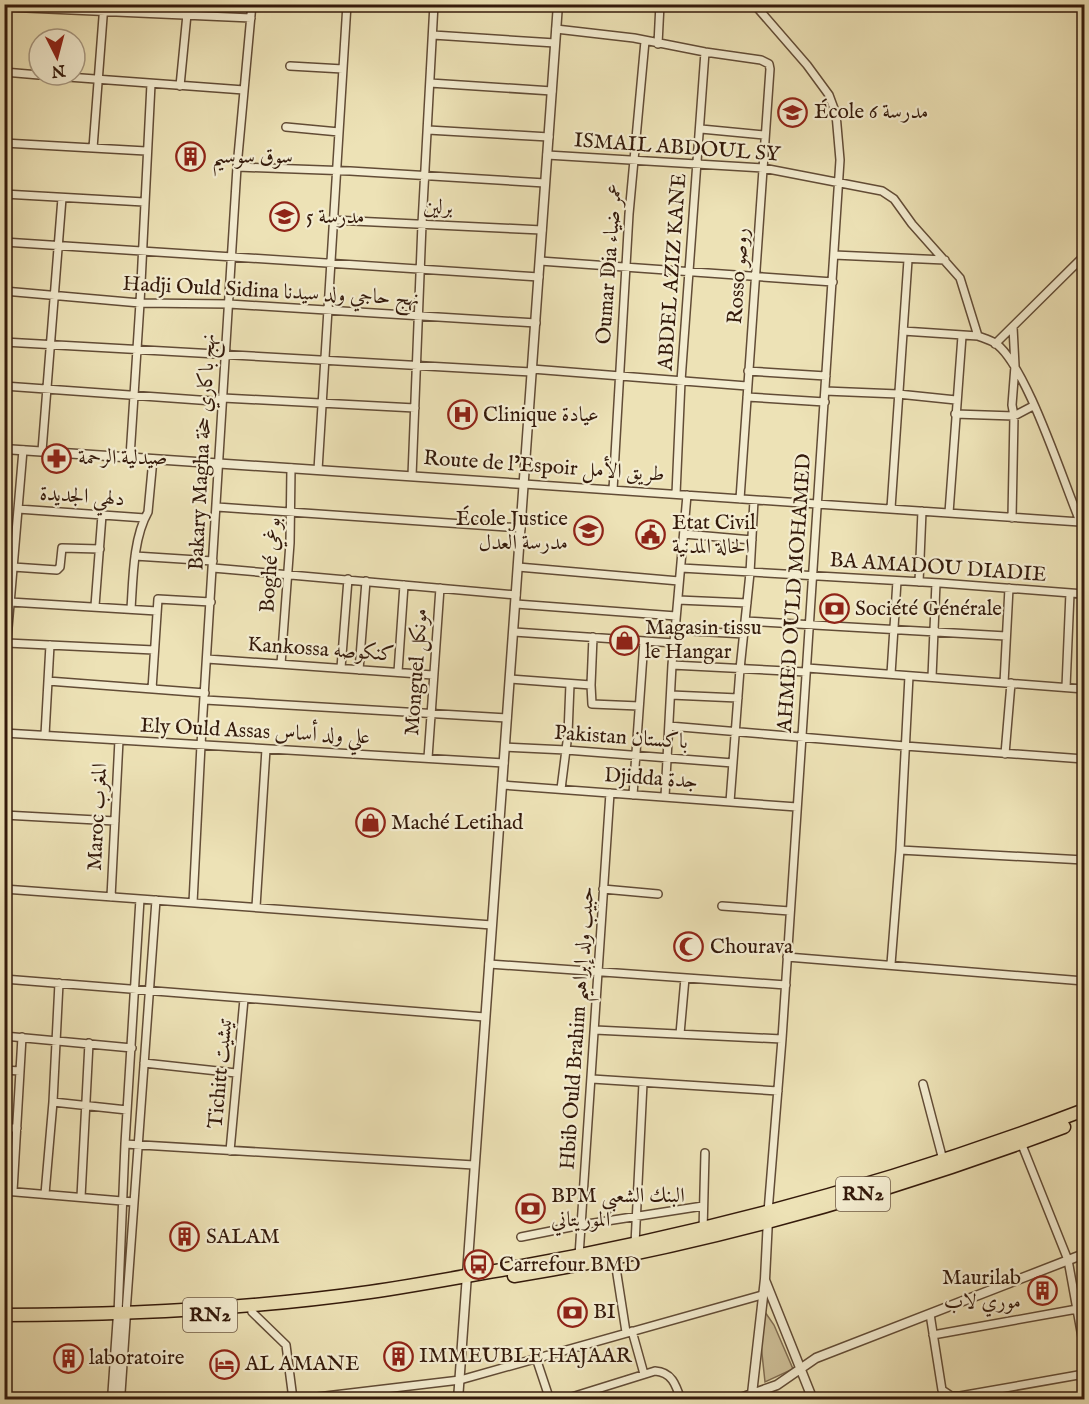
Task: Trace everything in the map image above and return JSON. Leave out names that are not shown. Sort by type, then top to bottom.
[{"type":"highway","name":"RN2","points":[[4,1323],[252,1312],[334,1304],[635,1249],[861,1195],[1019,1139],[1084,1110]]},
{"type":"highway","name":"RN2","points":[[768,1217],[943,1160],[1084,1119]]},
{"type":"highway","name":"RN2","points":[[4,1315],[122,1317],[333,1297],[466,1280]]},
{"type":"street","points":[[180,86],[188,4]]},
{"type":"street","name":"Bakary Magha نهج باكاري حخة","points":[[193,903],[237,167],[252,4]]},
{"type":"street","points":[[318,470],[347,5],[326,4]]},
{"type":"street","points":[[412,476],[434,4]]},
{"type":"street","points":[[458,1400],[558,4]]},
{"type":"street","points":[[658,44],[660,4]]},
{"type":"street","name":"AHMED OULD MOHAMED","points":[[754,4],[821,83],[833,102],[838,130],[839,183],[786,985],[768,1217]]},
{"type":"street","points":[[4,7],[104,8],[251,18]]},
{"type":"street","points":[[93,148],[104,8]]},
{"type":"street","points":[[556,29],[645,40],[705,52]]},
{"type":"street","points":[[433,35],[555,43]]},
{"type":"street","name":"Oumar Dia عمر ضياء","points":[[613,490],[626,267],[645,40]]},
{"type":"street","name":"Rosso روصو","points":[[705,52],[761,60],[767,62],[770,69],[740,499]]},
{"type":"street","name":"ABDEL AZIZ KANE","points":[[676,494],[681,381],[691,271],[705,52]]},
{"type":"street","points":[[290,66],[343,69]]},
{"type":"street","points":[[4,72],[27,74]]},
{"type":"street","points":[[87,78],[243,90]]},
{"type":"street","points":[[430,83],[552,91]]},
{"type":"street","points":[[130,457],[151,84]]},
{"type":"street","points":[[286,128],[339,132]]},
{"type":"street","points":[[701,129],[765,135]]},
{"type":"street","points":[[428,130],[549,137]]},
{"type":"street","points":[[4,143],[146,151]]},
{"type":"street","name":"ISMAIL ABDOUL SY","points":[[547,154],[763,168],[890,194],[912,224],[960,278],[978,336]]},
{"type":"street","points":[[237,167],[545,183]]},
{"type":"street","points":[[4,194],[144,202]]},
{"type":"street","points":[[42,451],[62,198]]},
{"type":"street","name":"برلين","points":[[333,220],[542,230]]},
{"type":"street","points":[[4,242],[539,277]]},
{"type":"street","points":[[834,255],[945,260]]},
{"type":"street","points":[[995,344],[1084,256]]},
{"type":"street","points":[[891,508],[908,260]]},
{"type":"street","points":[[540,261],[833,282]]},
{"type":"street","name":"Hadji Ould Sidina نهج حاجي ولد سيدنا","points":[[4,291],[140,303],[229,304],[536,323]]},
{"type":"street","points":[[1012,518],[1014,416],[1012,405],[1015,366],[1013,327]]},
{"type":"street","points":[[903,331],[978,336],[995,344],[1015,366],[1084,531]]},
{"type":"street","points":[[949,513],[962,336]]},
{"type":"street","points":[[4,342],[416,366],[532,370],[747,386]]},
{"type":"street","points":[[748,371],[826,376]]},
{"type":"street","points":[[4,386],[213,400],[223,398],[415,408]]},
{"type":"street","points":[[825,391],[898,394],[956,400]]},
{"type":"street","points":[[747,397],[825,402]]},
{"type":"street","points":[[955,414],[1014,416],[1033,406]]},
{"type":"street","name":"Route de l’Espoir طريق الأمل","points":[[4,449],[1080,522]]},
{"type":"street","points":[[4,675],[23,450]]},
{"type":"street","points":[[131,609],[135,556],[148,512],[153,459]]},
{"type":"street","name":"Boghé بوغي","points":[[281,664],[291,512],[291,468]]},
{"type":"street","points":[[665,797],[672,665],[687,495]]},
{"type":"street","points":[[730,802],[754,500]]},
{"type":"street","points":[[217,507],[521,528]]},
{"type":"street","name":"دلهي الجديدة","points":[[18,509],[145,518]]},
{"type":"street","points":[[919,582],[922,511]]},
{"type":"street","points":[[94,606],[102,515]]},
{"type":"street","points":[[684,534],[752,540]]},
{"type":"street","points":[[13,567],[57,570],[60,567],[62,548],[100,549]]},
{"type":"street","points":[[135,556],[287,575],[440,588],[516,599],[676,616]]},
{"type":"street","points":[[518,567],[680,581]]},
{"type":"street","name":"BA AMADOU DIADIE","points":[[681,568],[897,580],[1084,594]]},
{"type":"street","points":[[341,668],[348,579]]},
{"type":"street","points":[[891,674],[897,580]]},
{"type":"street","points":[[359,670],[366,581]]},
{"type":"street","points":[[932,677],[936,583]]},
{"type":"street","points":[[398,672],[404,585]]},
{"type":"street","name":"Monguel مونكل","points":[[428,759],[440,588]]},
{"type":"street","points":[[1005,754],[1006,636],[1009,588]]},
{"type":"street","points":[[1066,687],[1070,593]]},
{"type":"street","points":[[152,689],[158,599],[211,603]]},
{"type":"street","points":[[678,600],[747,603]]},
{"type":"street","points":[[10,602],[157,611]]},
{"type":"street","points":[[745,621],[1006,636]]},
{"type":"street","points":[[675,630],[744,634]]},
{"type":"street","points":[[513,632],[674,643]]},
{"type":"street","points":[[593,637],[592,704],[639,706]]},
{"type":"street","points":[[633,795],[644,641]]},
{"type":"street","points":[[7,643],[154,650]]},
{"type":"street","points":[[45,735],[50,645]]},
{"type":"street","name":"Kankossa كنكوصه","points":[[207,659],[433,675]]},
{"type":"street","points":[[672,665],[909,675],[1084,689]]},
{"type":"street","points":[[891,964],[900,850],[909,675]]},
{"type":"street","points":[[510,679],[591,685]]},
{"type":"street","points":[[48,681],[152,689],[205,696],[507,718]]},
{"type":"street","points":[[561,789],[568,734],[570,684]]},
{"type":"street","points":[[670,694],[738,698]]},
{"type":"street","points":[[669,726],[1084,759]]},
{"type":"street","name":"Ely Ould Assas علي ولد أساس","points":[[4,733],[504,763]]},
{"type":"street","name":"Maroc المغرب","points":[[111,897],[119,740]]},
{"type":"street","name":"Pakistan باكستان","points":[[505,747],[733,763]]},
{"type":"street","points":[[256,907],[266,749]]},
{"type":"street","name":"Djidda جدة","points":[[502,785],[798,807]]},
{"type":"street","name":"Hbib Ould Brahim حبيب ولد إبراهيم","points":[[579,1260],[610,793]]},
{"type":"street","points":[[4,815],[115,821]]},
{"type":"street","points":[[900,850],[1084,860]]},
{"type":"street","points":[[4,889],[492,925]]},
{"type":"street","points":[[603,889],[658,894]]},
{"type":"street","points":[[120,1400],[125,1144],[140,899]]},
{"type":"street","points":[[112,1400],[134,1202],[156,900]]},
{"type":"street","points":[[722,906],[790,911]]},
{"type":"street","points":[[787,957],[1084,981]]},
{"type":"street","points":[[489,964],[786,985]]},
{"type":"street","points":[[680,1034],[685,978]]},
{"type":"street","points":[[4,979],[485,1017]]},
{"type":"street","points":[[45,1194],[53,1102],[59,983]]},
{"type":"street","name":"Tichitt تيشيت","points":[[230,1150],[244,999]]},
{"type":"street","points":[[595,1030],[782,1039]]},
{"type":"street","points":[[4,1036],[132,1048]]},
{"type":"street","points":[[22,1037],[17,1128],[9,1191],[134,1202]]},
{"type":"street","points":[[81,1197],[89,1043]]},
{"type":"street","points":[[144,1063],[236,1073]]},
{"type":"street","points":[[4,1070],[20,1071]]},
{"type":"street","points":[[592,1079],[778,1091]]},
{"type":"street","points":[[635,1249],[643,1083]]},
{"type":"street","points":[[922,1084],[943,1160]]},
{"type":"street","points":[[53,1102],[127,1110]]},
{"type":"street","points":[[4,1128],[17,1128]]},
{"type":"street","points":[[1019,1139],[1068,1260],[1084,1348]]},
{"type":"street","points":[[125,1144],[474,1165]]},
{"type":"street","points":[[703,1232],[705,1153]]},
{"type":"street","points":[[521,1237],[703,1206]]},
{"type":"street","points":[[752,1397],[765,1279],[768,1217]]},
{"type":"street","points":[[614,1253],[629,1332],[644,1374]]},
{"type":"street","points":[[735,1400],[752,1397],[777,1385],[816,1358],[1084,1254]]},
{"type":"street","points":[[765,1279],[813,1400]]},
{"type":"street","points":[[252,1312],[286,1345],[293,1399],[334,1397],[460,1380],[762,1295]]},
{"type":"street","points":[[933,1335],[1077,1309]]},
{"type":"street","points":[[930,1314],[942,1390],[951,1396],[1084,1374]]},
{"type":"street","points":[[536,1358],[550,1400]]},
{"type":"street","points":[[562,1400],[655,1371],[663,1371],[673,1379],[681,1400]]},
{"type":"shaded area","points":[[765,1312],[774,1325],[793,1369],[765,1382],[760,1335]]},
{"type":"place","name":"École 6 مدرسة","points":[[793,112]]},
{"type":"place","name":"سوق سوسيم","points":[[191,157]]},
{"type":"place","name":"مدرسة 5","points":[[285,217]]},
{"type":"place","name":"Clinique عيادة","points":[[462,415]]},
{"type":"place","name":"صيدلية الرحمة","points":[[57,458]]},
{"type":"place","name":"École Justice مدرسة العدل","points":[[589,531]]},
{"type":"place","name":"Etat Civil الحالة المدنية","points":[[651,535]]},
{"type":"place","name":"Société Générale","points":[[834,609]]},
{"type":"place","name":"Magasin tissu le Hangar","points":[[624,640]]},
{"type":"place","name":"Maché Letihad","points":[[370,823]]},
{"type":"place","name":"Chourava","points":[[689,947]]},
{"type":"place","name":"BPM البنك الشعبي الموريتاني","points":[[530,1208]]},
{"type":"place","name":"SALAM","points":[[185,1237]]},
{"type":"place","name":"Carrefour BMD","points":[[478,1265]]},
{"type":"place","name":"Maurilab موري لاب","points":[[1042,1290]]},
{"type":"place","name":"BI","points":[[572,1312]]},
{"type":"place","name":"IMMEUBLE HAJAAR","points":[[398,1356]]},
{"type":"place","name":"laboratoire","points":[[68,1358]]},
{"type":"place","name":"AL AMANE","points":[[224,1364]]}]
